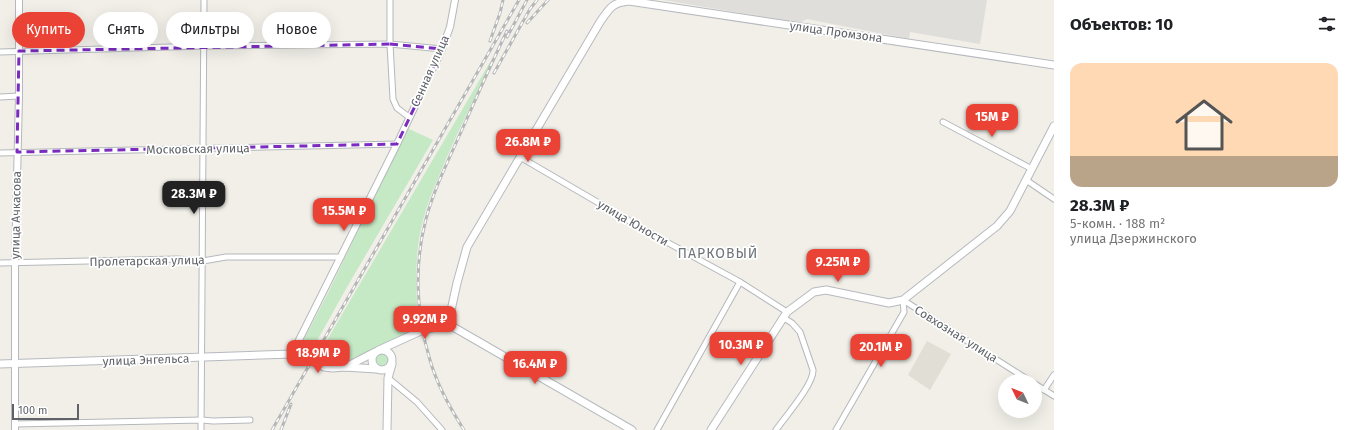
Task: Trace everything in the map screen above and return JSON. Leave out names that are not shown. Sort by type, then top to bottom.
[{"type":"main road","name":"улица Промзона","points":[[520,157],[600,22],[610,9],[617,3],[629,1],[1054,66]]},
{"type":"main road","points":[[711,430],[785,315],[814,292],[826,290],[889,303],[903,300],[997,226],[1010,211],[1052,135],[1054,126]]},
{"type":"main road","points":[[448,324],[456,283],[467,247],[520,157]]},
{"type":"main road","points":[[345,367],[423,330],[448,324],[632,430]]},
{"type":"main road","points":[[387,430],[388,378],[399,342]]},
{"type":"main road","points":[[292,354],[305,357],[324,367],[379,370],[387,369],[392,363],[392,357],[389,352],[383,350],[378,351],[372,356],[371,360],[373,366],[379,370],[388,378]]},
{"type":"main road","name":"улица Энгельса","points":[[0,364],[292,354]]},
{"type":"street","name":"улица Ачкасова","points":[[15,427],[15,262],[19,96],[19,0]]},
{"type":"street","points":[[204,0],[204,12]]},
{"type":"street","points":[[390,0],[390,44],[393,99],[397,108],[409,117]]},
{"type":"street","name":"Сенная улица","points":[[292,354],[397,144],[442,48],[450,27],[455,0]]},
{"type":"street","points":[[254,45],[390,44],[442,48]]},
{"type":"street","points":[[0,52],[166,47]]},
{"type":"street","points":[[201,430],[204,48]]},
{"type":"street","points":[[0,97],[19,96]]},
{"type":"street","points":[[943,122],[1032,169]]},
{"type":"street","name":"Московская улица","points":[[0,153],[397,144]]},
{"type":"street","name":"улица Юности","points":[[520,157],[652,234],[740,282],[785,315],[800,332],[812,364],[813,375],[801,396],[776,430]]},
{"type":"street","points":[[1026,180],[1054,199]]},
{"type":"street","name":"Пролетарская улица","points":[[0,263],[177,259],[203,262],[226,257],[341,257]]},
{"type":"street","points":[[657,430],[740,282]]},
{"type":"street","points":[[836,430],[904,312],[903,300]]},
{"type":"street","name":"Совхозная улица","points":[[903,300],[1019,374]]},
{"type":"street","points":[[1054,375],[1044,390],[1054,396]]},
{"type":"street","points":[[388,378],[417,402],[442,430]]},
{"type":"street","points":[[15,427],[202,420],[213,422],[250,420]]},
{"type":"highlighted area","points":[[390,44],[442,49],[397,144],[17,152],[19,51]]},
{"type":"shaded area","points":[[663,0],[987,0],[980,44],[910,32],[909,39],[807,19],[799,23]]},
{"type":"shaded area","points":[[927,341],[951,354],[930,390],[908,375]]},
{"type":"green space","points":[[493,57],[445,161],[423,219],[419,237],[416,266],[419,324],[414,325],[415,330],[399,336],[341,364],[325,364],[316,359]]},
{"type":"green space","points":[[407,128],[433,140],[309,355],[301,352],[300,349],[302,343],[328,293]]},
{"type":"green space","points":[[380,354],[384,354],[388,360],[384,366],[380,366],[376,362],[376,358]]},
{"type":"railway","points":[[490,41],[503,0]]},
{"type":"railway","points":[[272,430],[519,0]]},
{"type":"railway","points":[[507,37],[527,0]]},
{"type":"railway","points":[[494,73],[530,9],[537,0]]},
{"type":"railway","points":[[527,23],[548,0]]},
{"type":"railway","points":[[464,430],[440,387],[425,343],[419,307],[418,272],[422,236],[429,208],[437,186],[507,31]]},
{"type":"railway","points":[[281,430],[291,404]]},
{"type":"district","name":"ПАРКОВЫЙ","points":[[718,253]]}]
